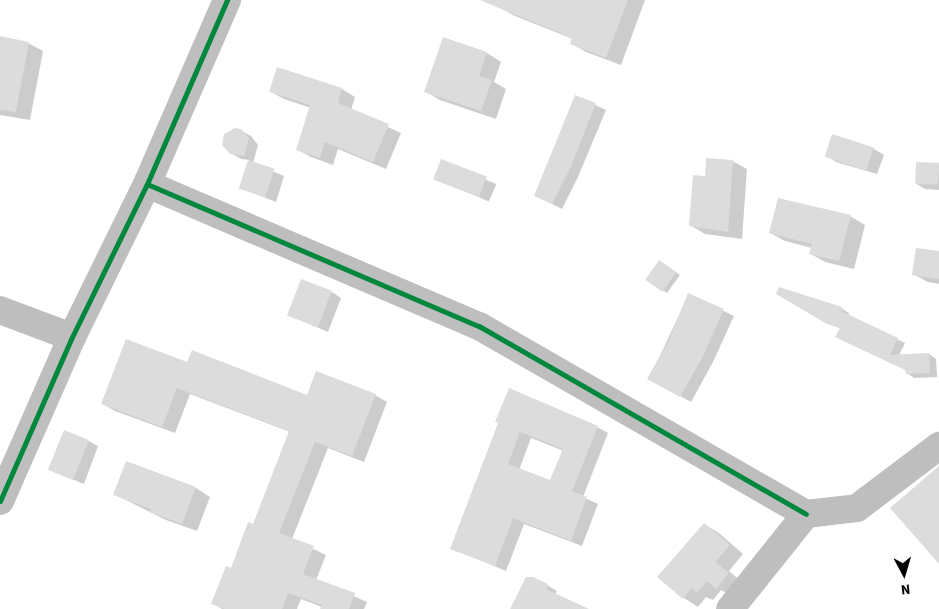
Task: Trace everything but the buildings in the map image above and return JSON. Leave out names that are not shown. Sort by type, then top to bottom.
[{"type":"street","points":[[0,501],[72,338],[147,184],[227,0]]},
{"type":"street","points":[[147,184],[480,326],[806,514],[857,508],[939,446]]},
{"type":"street","points":[[0,310],[72,338]]},
{"type":"street","points":[[730,609],[806,514]]},
{"type":"cycle path","points":[[0,501],[72,337],[147,184],[227,0]]},
{"type":"cycle path","points":[[147,184],[479,326],[806,514]]}]
